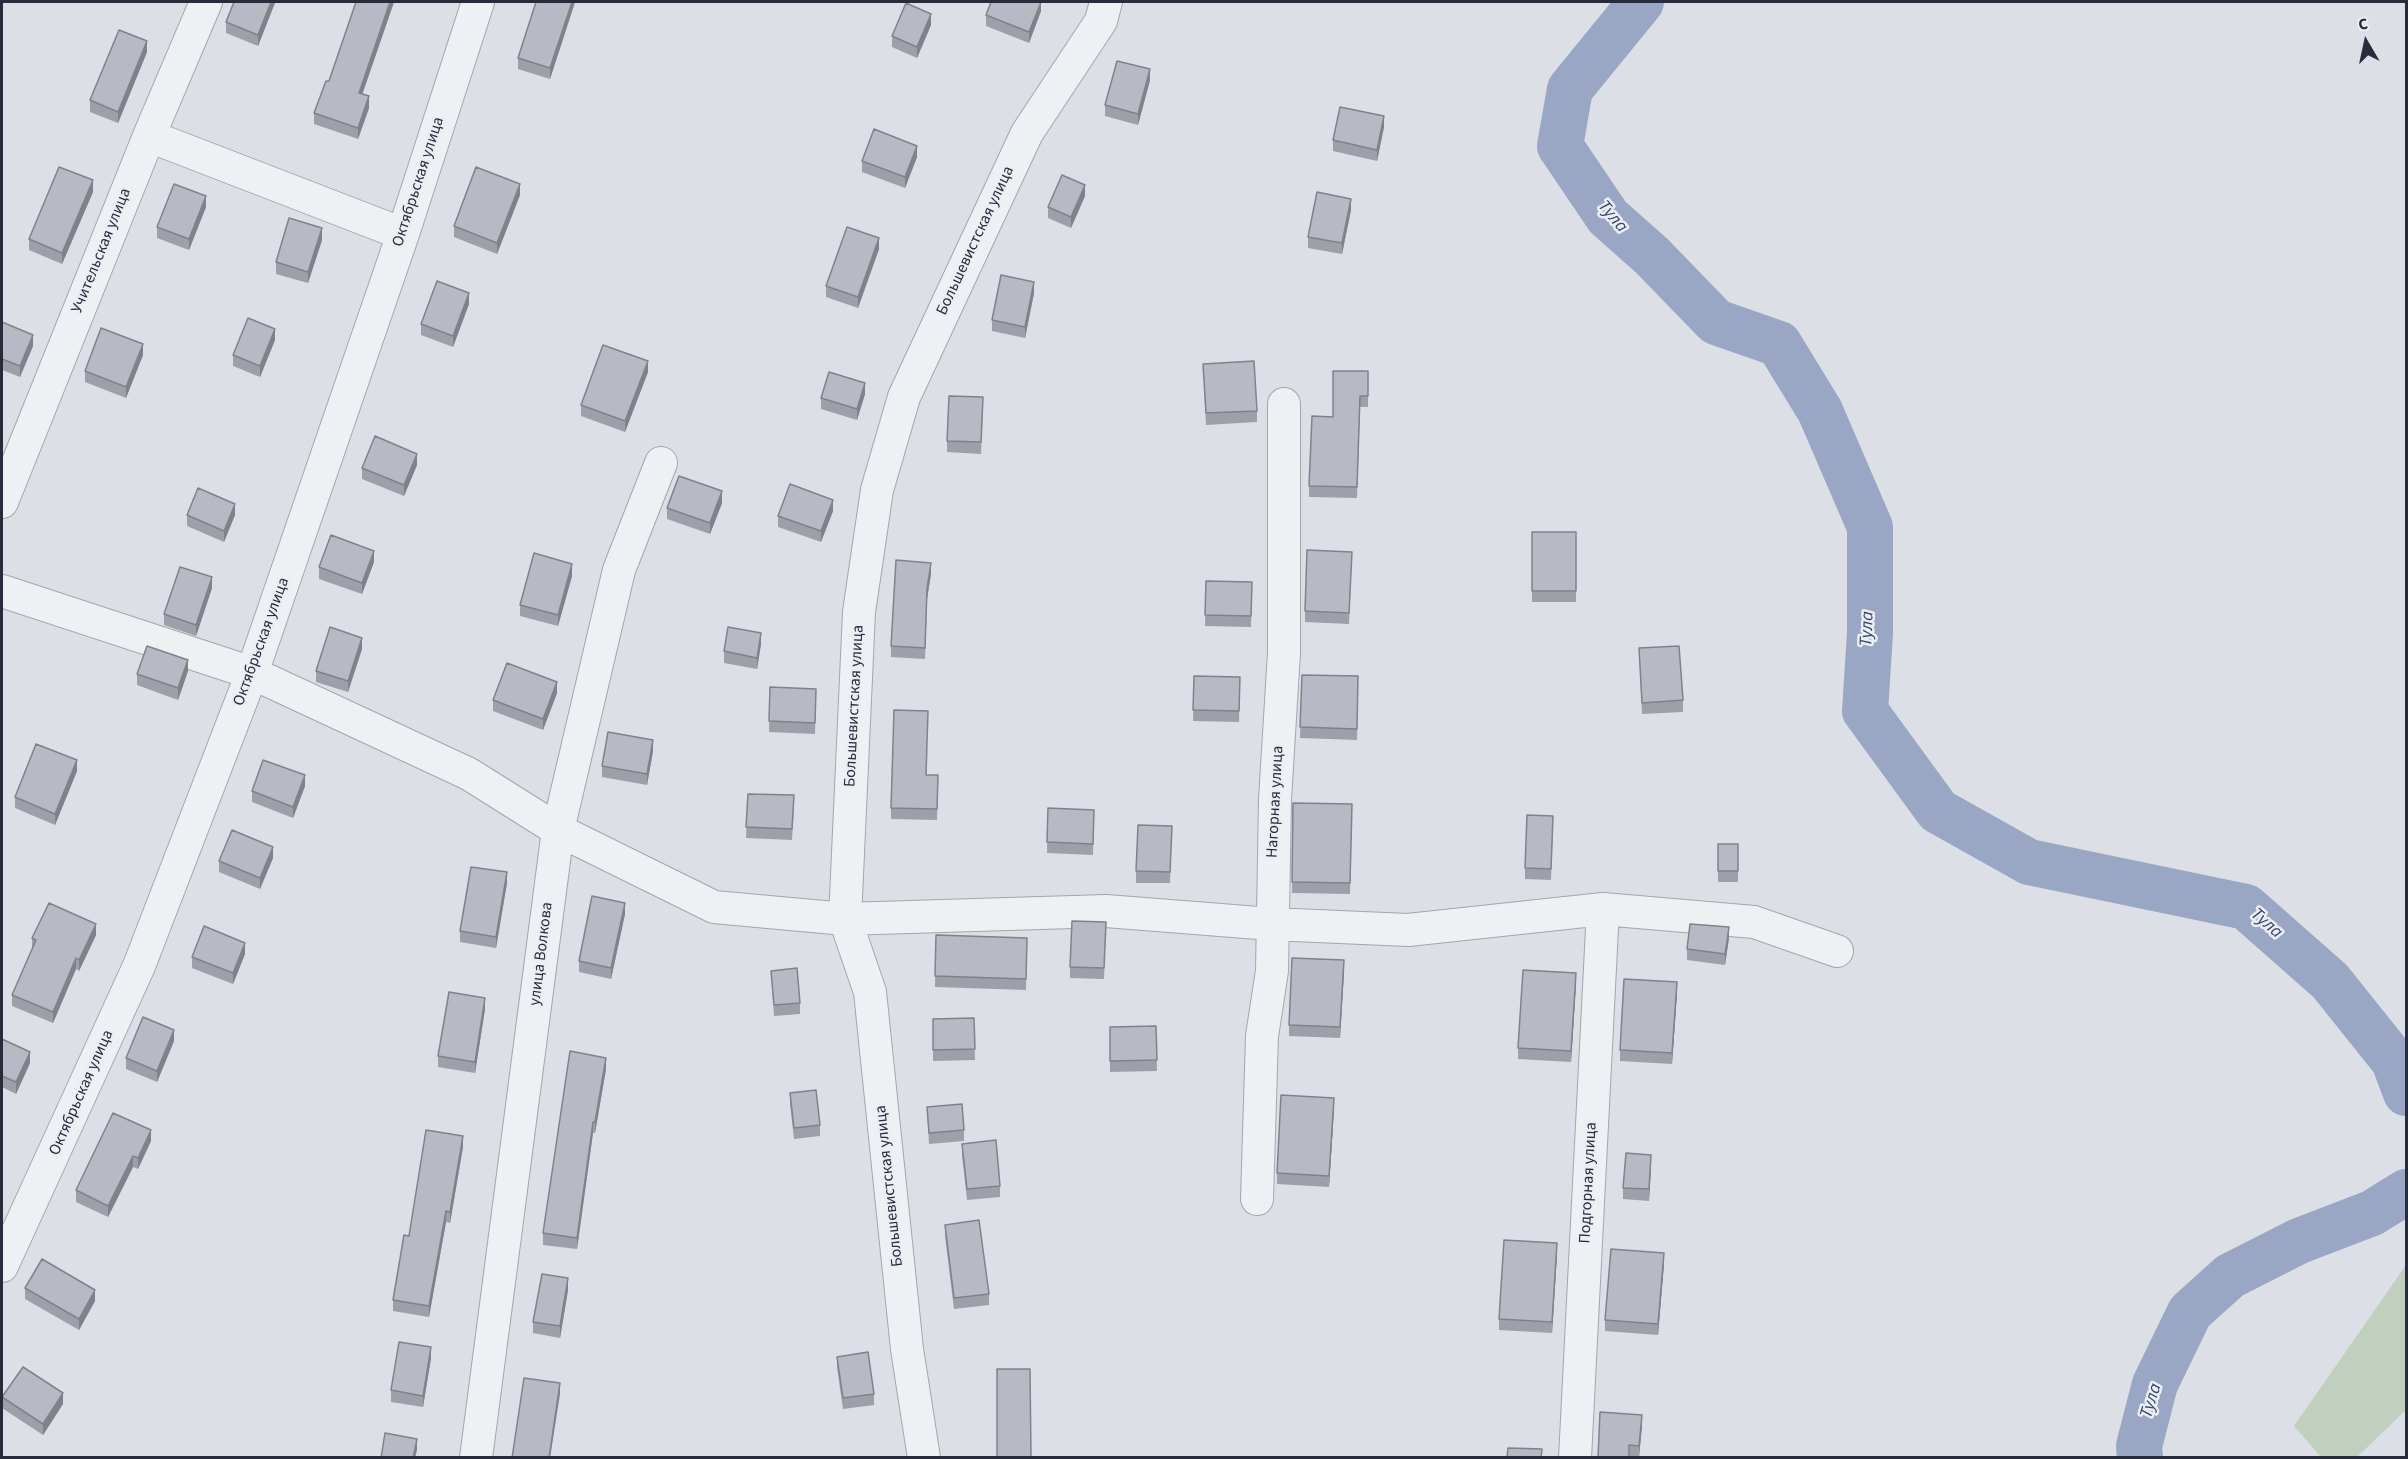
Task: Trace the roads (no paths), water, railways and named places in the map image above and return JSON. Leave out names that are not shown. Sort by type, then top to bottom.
[{"type":"street","name":"Учительская улица","points":[[2,502],[148,136],[206,2]]},
{"type":"street","name":"Октябрьская улица","points":[[2,1266],[139,966],[252,673],[403,234],[478,2]]},
{"type":"street","name":"Большевистская улица","points":[[924,1458],[907,1348],[870,992],[844,919],[859,612],[877,490],[904,397],[962,268],[1027,133],[1101,21],[1106,2]]},
{"type":"street","points":[[148,136],[403,234]]},
{"type":"street","name":"Нагорная улица","points":[[1257,1199],[1262,1036],[1272,971],[1271,924],[1284,653],[1284,404]]},
{"type":"street","name":"улица Волкова","points":[[476,1458],[558,830],[619,570],[661,463]]},
{"type":"street","points":[[2,591],[252,673],[469,774],[558,830],[714,907],[844,919],[1106,911],[1271,924],[1408,930],[1603,909],[1754,922],[1837,951]]},
{"type":"street","name":"Подгорная улица","points":[[1575,1458],[1603,909]]},
{"type":"waterway","name":"Тула","points":[[1641,2],[1570,89],[1560,146],[1608,217],[1652,256],[1716,322],[1779,344],[1820,411],[1870,527],[1870,633],[1865,711],[1938,811],[2029,862],[2246,907],[2330,981],[2394,1061],[2406,1093]]},
{"type":"waterway","name":"Тула","points":[[2140,1458],[2139,1446],[2155,1384],[2190,1312],[2230,1276],[2299,1241],[2372,1213],[2406,1192]]}]
